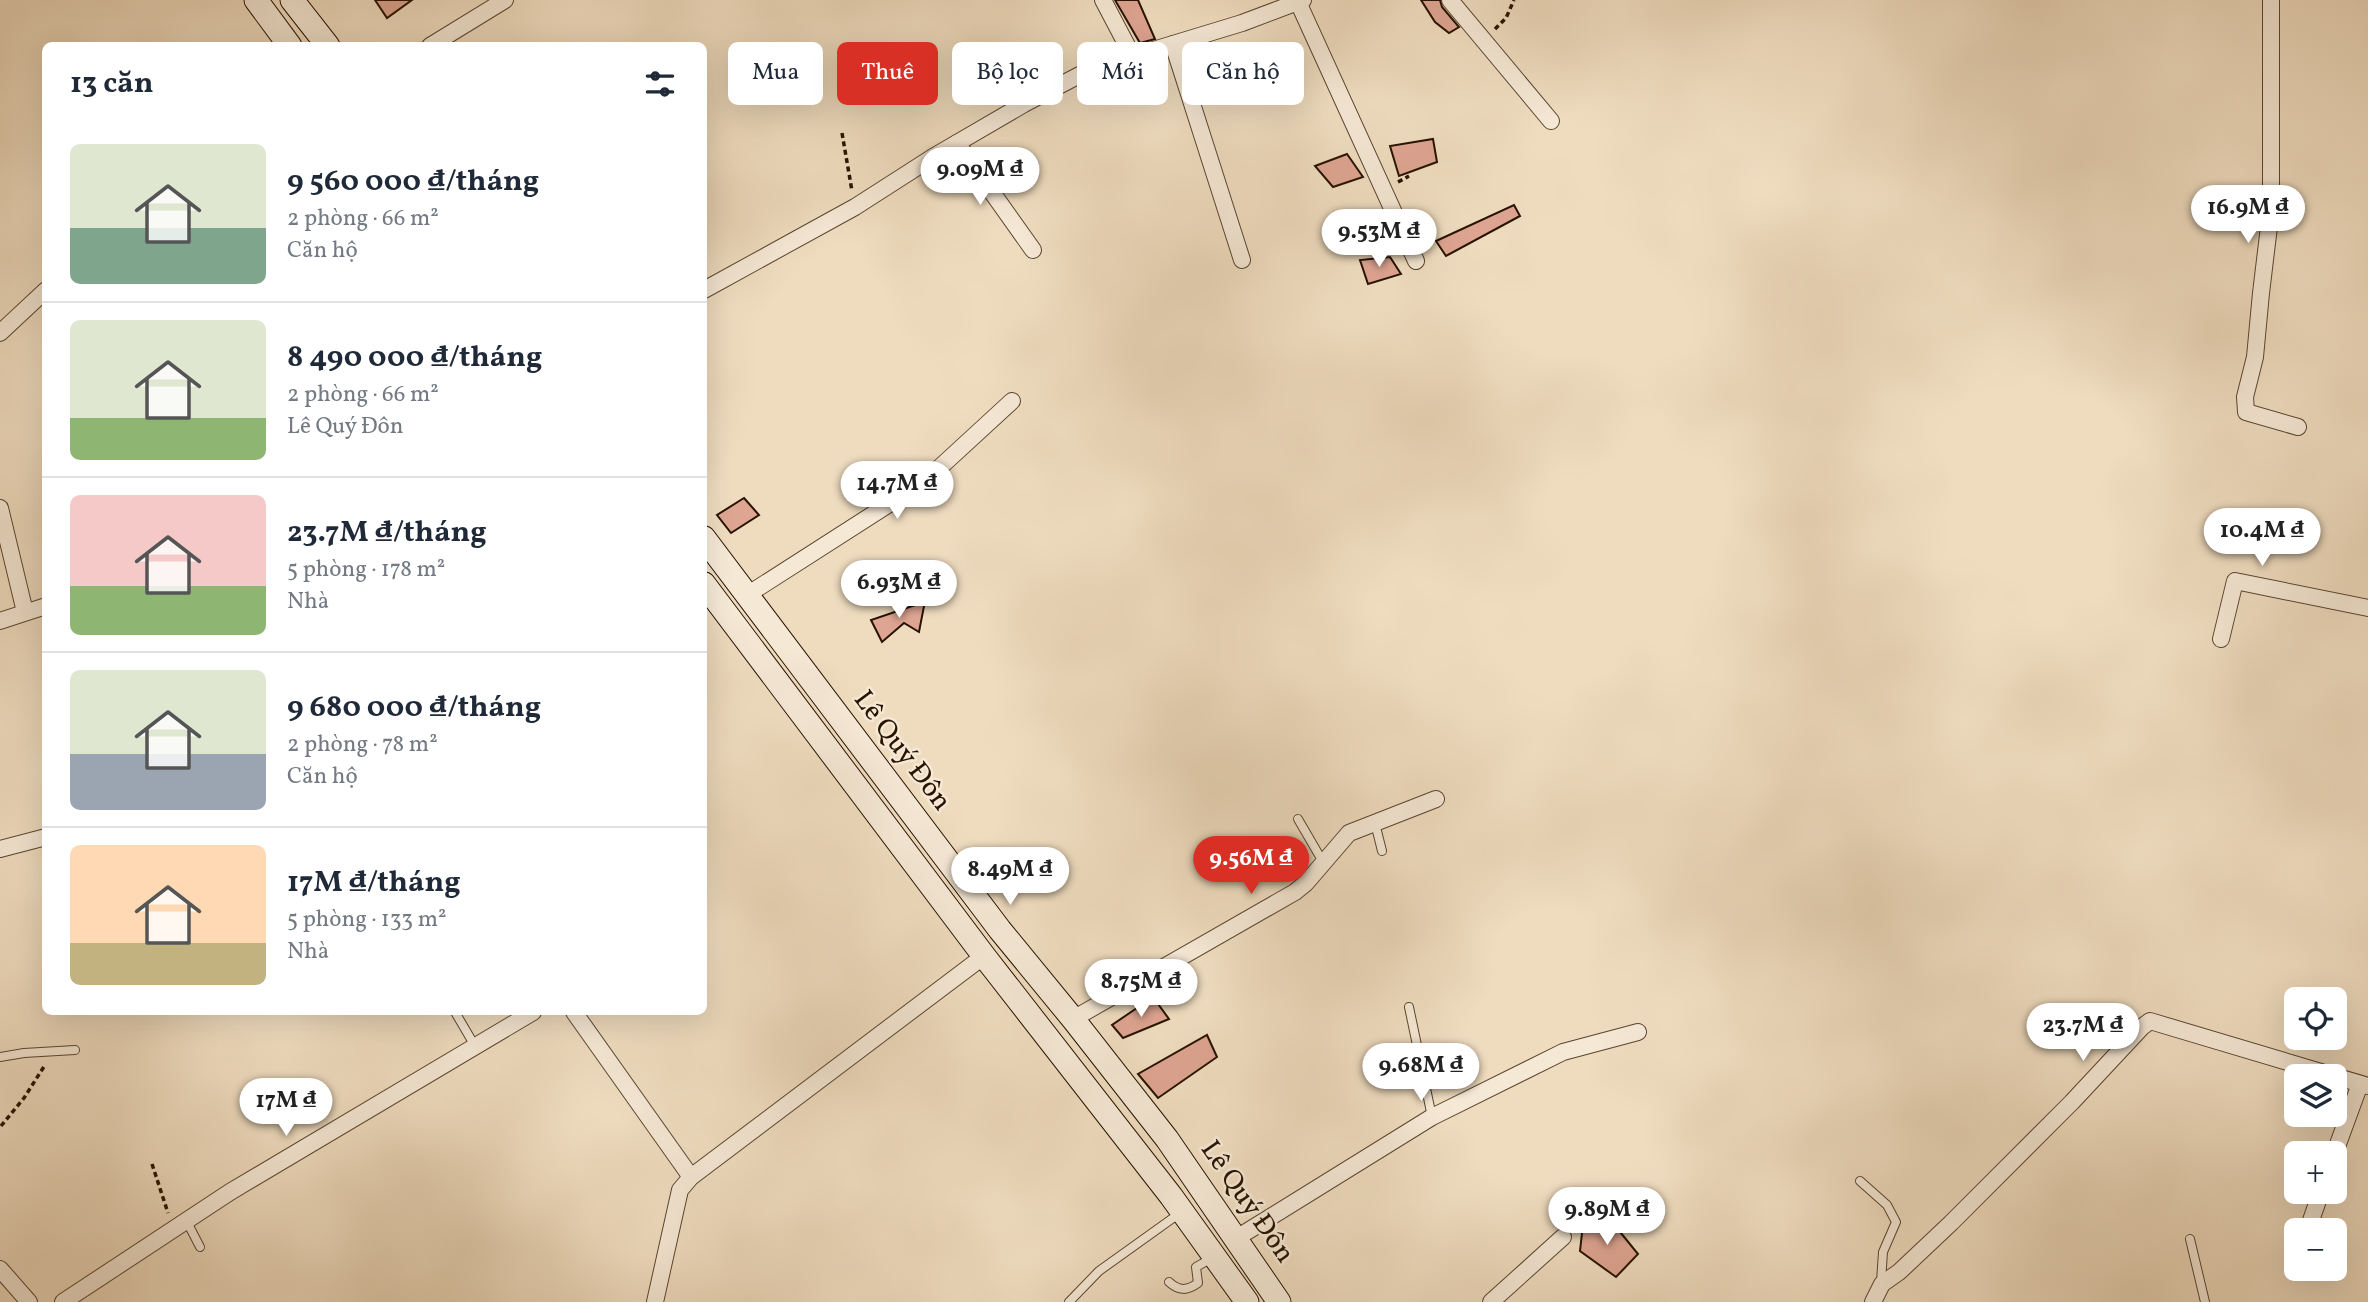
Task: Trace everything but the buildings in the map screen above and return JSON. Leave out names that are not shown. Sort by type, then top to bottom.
[{"type":"main road","points":[[256,0],[287,42]]},
{"type":"main road","points":[[292,0],[325,42]]},
{"type":"main road","name":"Lê Quý Đôn","points":[[707,542],[1000,930],[1167,1139],[1279,1302]]},
{"type":"main road","name":"Lê Quý Đôn","points":[[707,588],[984,956],[1183,1212],[1247,1302]]},
{"type":"main road","points":[[840,762],[862,745]]},
{"type":"street","points":[[437,42],[505,0]]},
{"type":"street","points":[[1103,0],[1125,42]]},
{"type":"street","points":[[1450,0],[1551,121]]},
{"type":"street","points":[[2271,0],[2271,210],[2255,357],[2245,397],[2246,412],[2298,427]]},
{"type":"street","points":[[1168,46],[1242,23],[1279,4],[1300,1],[1416,261]]},
{"type":"street","points":[[1173,44],[1242,260]]},
{"type":"street","points":[[707,288],[855,207],[957,143],[1077,76]]},
{"type":"street","points":[[957,143],[1033,250]]},
{"type":"street","points":[[0,333],[42,294]]},
{"type":"street","points":[[747,595],[925,481],[1012,401]]},
{"type":"street","points":[[0,508],[25,612]]},
{"type":"street","points":[[2221,639],[2235,581],[2368,608]]},
{"type":"street","points":[[0,621],[42,607]]},
{"type":"street","points":[[1073,1019],[1295,892],[1349,833],[1436,799]]},
{"type":"street","points":[[0,849],[42,839]]},
{"type":"street","points":[[654,1302],[680,1190],[691,1177],[984,956]]},
{"type":"street","points":[[63,1302],[179,1224],[528,1015]]},
{"type":"street","points":[[576,1015],[691,1177]]},
{"type":"street","points":[[1877,1295],[2072,1102],[2141,1027],[2150,1021],[2364,1085],[2340,1141]]},
{"type":"street","points":[[1235,1239],[1432,1117],[1563,1052],[1638,1032]]},
{"type":"street","points":[[1491,1302],[1563,1237]]},
{"type":"street","points":[[0,1269],[29,1302]]},
{"type":"lane","points":[[1298,819],[1323,862]]},
{"type":"lane","points":[[1375,823],[1382,850]]},
{"type":"lane","points":[[1409,1007],[1432,1117]]},
{"type":"lane","points":[[457,1015],[475,1046]]},
{"type":"lane","points":[[0,1057],[52,1050],[75,1050]]},
{"type":"lane","points":[[1860,1181],[1887,1205],[1896,1222],[1883,1252],[1877,1295]]},
{"type":"lane","points":[[1069,1302],[1099,1271],[1183,1212]]},
{"type":"lane","points":[[179,1224],[200,1247]]},
{"type":"lane","points":[[2190,1239],[2205,1302]]},
{"type":"lane","points":[[1169,1282],[1176,1288],[1184,1289],[1195,1285],[1198,1283],[1196,1267],[1215,1257]]},
{"type":"path","points":[[1481,37],[1498,27],[1506,18],[1514,0]]},
{"type":"path","points":[[842,133],[855,207]]},
{"type":"path","points":[[1,1126],[40,1075],[52,1050]]},
{"type":"path","points":[[152,1164],[179,1224]]}]
